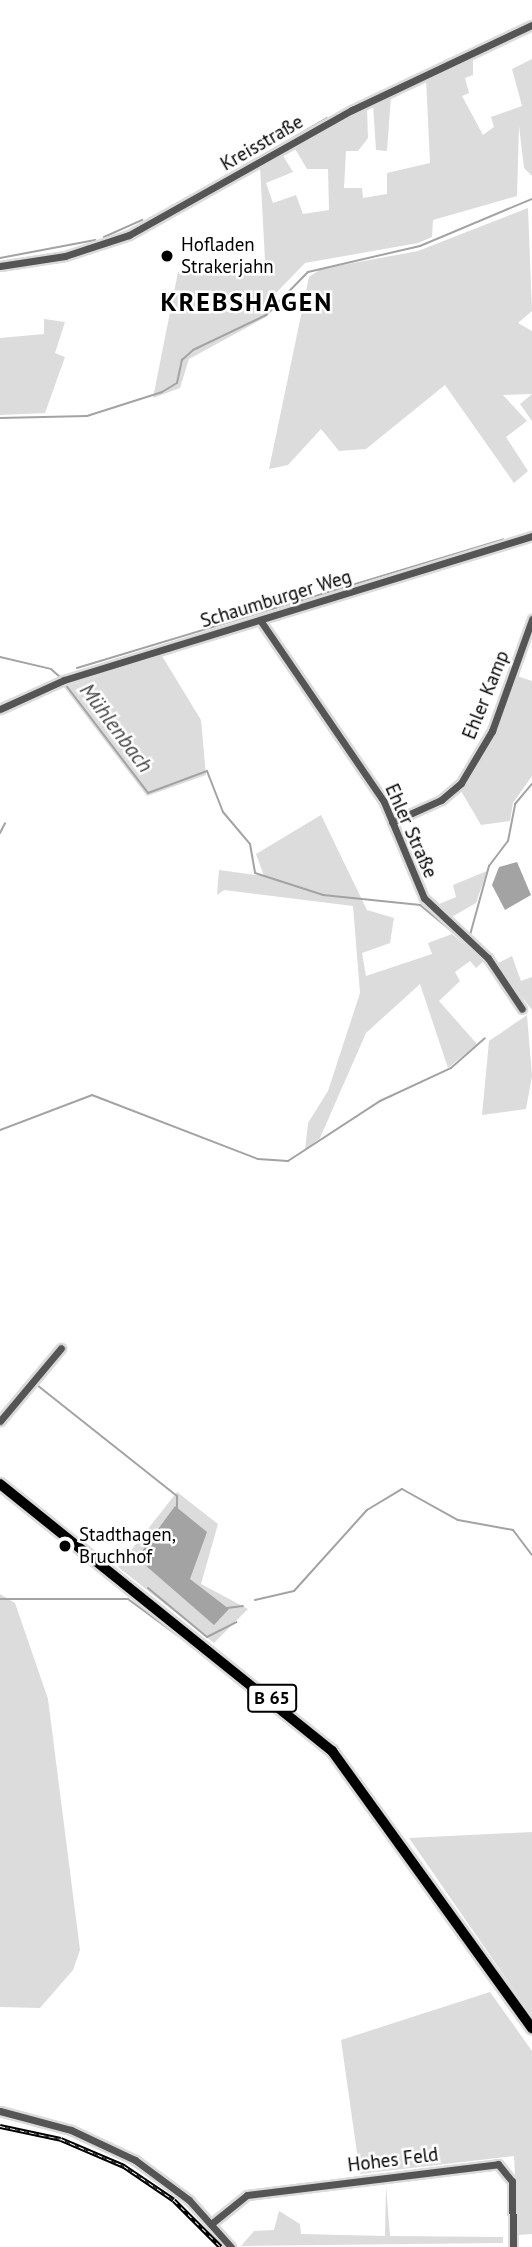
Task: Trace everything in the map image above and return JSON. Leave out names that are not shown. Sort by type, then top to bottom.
[{"type":"main road","name":"B 65","points":[[0,1483],[300,1721],[358,1782],[532,2028]]},
{"type":"street","name":"Kreisstraße","points":[[0,266],[65,256],[129,235],[352,110],[532,24]]},
{"type":"street","name":"Schaumburger Weg","points":[[0,709],[29,693],[62,680],[532,536]]},
{"type":"street","name":"Ehler Kamp","points":[[392,822],[457,789],[492,731],[528,638],[532,619]]},
{"type":"street","name":"Ehler Straße","points":[[261,620],[392,822],[424,898],[488,958],[522,1009]]},
{"type":"street","points":[[0,1420],[61,1348]]},
{"type":"street","points":[[0,2111],[104,2144],[165,2181],[211,2224],[231,2247]]},
{"type":"street","name":"Hohes Feld","points":[[211,2224],[247,2195],[498,2164],[513,2181],[513,2247]]},
{"type":"shaded area","points":[[473,56],[473,75],[465,78],[469,93],[462,96],[483,135],[494,127],[491,117],[522,106],[512,69],[532,59],[532,176],[524,168],[519,126],[517,196],[433,220],[432,237],[418,243],[305,263],[276,293],[280,303],[266,317],[189,359],[180,388],[153,398],[178,272],[265,260],[260,167],[282,154],[293,172],[266,183],[273,203],[296,195],[303,214],[329,210],[328,169],[307,169],[294,147],[367,108],[368,138],[358,151],[346,151],[344,188],[362,188],[363,198],[387,194],[387,173],[430,163],[426,78]]},
{"type":"shaded area","points":[[391,96],[387,151],[376,150],[373,104]]},
{"type":"shaded area","points":[[528,208],[532,311],[518,323],[532,331],[532,394],[503,395],[527,421],[506,437],[528,471],[514,483],[445,385],[366,449],[339,451],[321,429],[288,465],[269,469],[309,277],[321,269],[418,251]]},
{"type":"shaded area","points":[[44,319],[65,322],[55,353],[65,357],[45,413],[0,415],[0,338],[44,334]]},
{"type":"shaded area","points":[[532,394],[532,421],[520,404]]},
{"type":"shaded area","points":[[162,656],[201,720],[206,775],[147,796],[64,687]]},
{"type":"shaded area","points":[[514,675],[532,681],[532,776],[513,803],[510,821],[481,825],[461,791],[488,744]]},
{"type":"shaded area","points":[[321,815],[367,910],[394,918],[390,943],[362,953],[366,976],[432,954],[428,943],[452,934],[484,961],[476,968],[470,961],[455,972],[460,981],[439,1001],[477,1044],[448,1068],[420,984],[366,1033],[320,1138],[305,1150],[308,1123],[328,1091],[360,993],[353,906],[224,890],[217,895],[219,870],[264,876],[256,854]]},
{"type":"shaded area","points":[[517,862],[531,895],[505,910],[492,885],[499,867]]},
{"type":"shaded area","points":[[487,871],[476,903],[450,918],[437,905],[456,897],[453,885]]},
{"type":"shaded area","points":[[512,956],[521,981],[532,977],[532,1010],[496,964]]},
{"type":"shaded area","points":[[527,1015],[532,1076],[526,1109],[482,1115],[489,1041]]},
{"type":"shaded area","points":[[177,1492],[218,1524],[201,1584],[248,1609],[214,1643],[118,1567]]},
{"type":"shaded area","points":[[175,1506],[207,1532],[190,1579],[229,1609],[214,1625],[137,1558]]},
{"type":"shaded area","points":[[0,1594],[15,1603],[48,1699],[80,1950],[73,1970],[40,2008],[0,2007]]},
{"type":"shaded area","points":[[532,1832],[532,2016],[409,1838]]},
{"type":"shaded area","points":[[490,1992],[532,2051],[532,2234],[518,2235],[514,2156],[360,2174],[341,2040]]},
{"type":"shaded area","points":[[386,2185],[390,2236],[503,2237],[503,2243],[241,2246],[254,2231],[274,2230],[279,2211],[300,2224],[301,2234],[385,2236]]},
{"type":"waterway","points":[[250,163],[327,118]]},
{"type":"waterway","points":[[0,418],[87,416],[162,392],[177,383],[182,360],[193,350],[266,315],[308,272],[420,246],[532,199]]},
{"type":"waterway","points":[[149,219],[164,211]]},
{"type":"waterway","points":[[104,237],[142,220]]},
{"type":"waterway","points":[[0,258],[95,240]]},
{"type":"waterway","points":[[77,668],[503,539]]},
{"type":"waterway","name":"Mühlenbach","points":[[0,657],[51,669],[62,679]]},
{"type":"waterway","name":"Mühlenbach","points":[[65,684],[148,793],[207,771],[223,812],[250,844],[255,873],[323,895],[420,905],[464,941]]},
{"type":"waterway","name":"Mühlenbach","points":[[470,935],[489,866],[508,841],[515,804],[532,784]]},
{"type":"waterway","points":[[0,833],[5,823]]},
{"type":"waterway","points":[[0,1130],[92,1095],[258,1159],[288,1161],[380,1101],[451,1068],[485,1038]]},
{"type":"waterway","points":[[37,1385],[177,1496],[177,1509]]},
{"type":"waterway","points":[[255,1600],[294,1591],[367,1510],[402,1489],[458,1520],[513,1530],[532,1555]]},
{"type":"waterway","points":[[148,1588],[207,1637],[236,1622]]},
{"type":"waterway","points":[[0,1599],[128,1599],[177,1635]]},
{"type":"waterway","points":[[227,1608],[243,1606]]},
{"type":"railway","points":[[0,2126],[61,2139],[124,2166],[174,2200],[221,2247]]},
{"type":"place","name":"Hofladen Strakerjahn","points":[[167,256]]},
{"type":"place","name":"Stadthagen, Bruchhof","points":[[65,1546]]},
{"type":"district","name":"KREBSHAGEN","points":[[247,302]]}]
